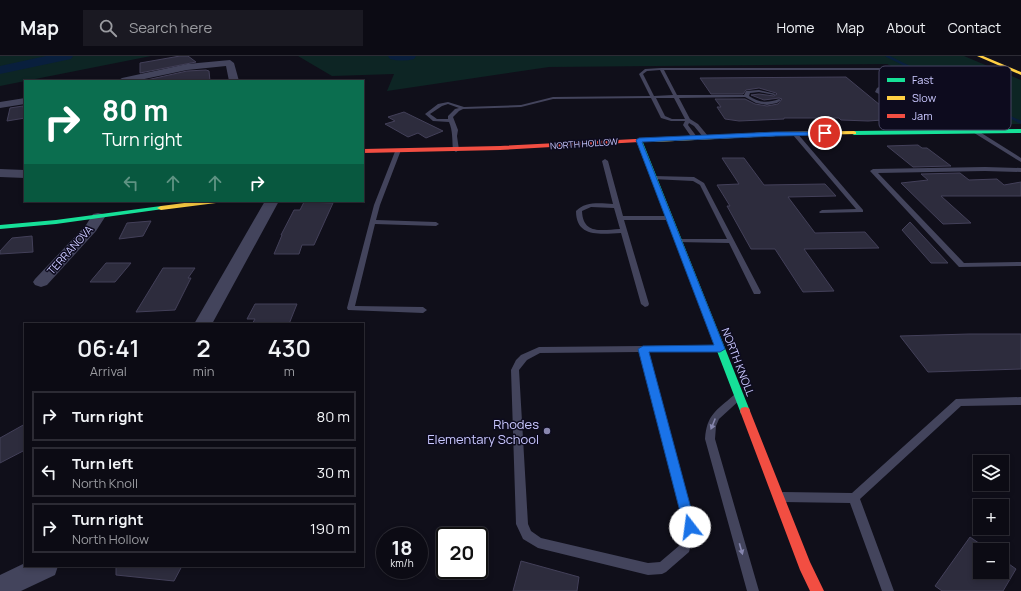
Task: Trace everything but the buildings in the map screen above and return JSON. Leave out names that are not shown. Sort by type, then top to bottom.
[{"type":"street","points":[[983,58],[1002,66]]},
{"type":"street","points":[[127,80],[187,67],[230,62],[234,80]]},
{"type":"street","points":[[1011,70],[1021,74]]},
{"type":"street","points":[[0,105],[24,101]]},
{"type":"street","name":"NORTH HOLLOW","points":[[364,151],[456,150],[705,136],[1021,132]]},
{"type":"street","name":"NORTH KNOLL","points":[[639,140],[778,497],[817,591]]},
{"type":"street","points":[[0,173],[24,174]]},
{"type":"street","points":[[0,227],[98,217],[209,202]]},
{"type":"street","points":[[204,323],[271,202]]},
{"type":"street","name":"TERRANOVA","points":[[41,282],[91,228],[98,217]]},
{"type":"street","points":[[0,588],[44,567]]},
{"type":"lane","points":[[705,136],[696,125],[688,120],[671,120],[663,117],[641,74],[646,70],[661,69],[879,69]]},
{"type":"lane","points":[[661,69],[677,96],[688,120]]},
{"type":"lane","points":[[746,96],[748,92],[755,91],[774,94]]},
{"type":"lane","points":[[456,150],[454,136],[455,130],[450,117],[457,110],[463,108],[521,106],[552,98],[746,96],[751,100],[762,103],[779,100]]},
{"type":"lane","points":[[451,120],[437,121],[427,114],[435,107],[446,103],[455,103],[463,108]]},
{"type":"lane","points":[[688,120],[685,125],[694,137]]},
{"type":"lane","points":[[972,130],[1021,160]]},
{"type":"lane","points":[[795,134],[861,211],[822,212]]},
{"type":"lane","points":[[398,150],[377,205],[351,308],[423,310]]},
{"type":"lane","points":[[605,161],[620,218],[646,304]]},
{"type":"lane","points":[[1021,170],[985,169],[873,171],[962,265],[1021,264]]},
{"type":"lane","points":[[654,178],[694,179],[702,184],[757,292]]},
{"type":"lane","points":[[617,206],[583,207],[579,211],[581,225],[585,229],[591,231],[624,231]]},
{"type":"lane","points":[[620,218],[669,218]]},
{"type":"lane","points":[[373,222],[436,224]]},
{"type":"lane","points":[[678,241],[731,241]]},
{"type":"lane","points":[[643,349],[690,527],[685,548],[662,568],[648,569],[538,543],[527,535],[522,524],[515,370],[518,362],[526,355],[539,350],[643,349],[720,349]]},
{"type":"lane","points":[[739,396],[716,416],[711,426],[710,438],[753,591]]},
{"type":"lane","points":[[778,497],[854,498],[959,402],[1021,401]]},
{"type":"lane","points":[[854,498],[888,591]]},
{"type":"green space","points":[[0,56],[151,56],[24,80],[0,86]]},
{"type":"green space","points":[[298,56],[964,56],[988,66],[891,66],[887,64],[549,67],[387,91],[394,74],[332,76]]},
{"type":"green space","points":[[1011,76],[1021,80],[1021,124],[1011,124]]},
{"type":"waterway","points":[[0,70],[66,56]]},
{"type":"waterway","points":[[395,56],[409,56]]},
{"type":"waterway","points":[[887,56],[907,66]]},
{"type":"waterway","points":[[1011,118],[1020,122]]},
{"type":"traffic: fast","points":[[854,133],[1021,131]]},
{"type":"traffic: fast","points":[[639,140],[745,411]]},
{"type":"traffic: fast","points":[[0,227],[56,222],[161,208]]},
{"type":"traffic: slow","points":[[979,56],[1002,66]]},
{"type":"traffic: slow","points":[[1011,70],[1021,74]]},
{"type":"traffic: slow","points":[[655,140],[776,134],[854,133]]},
{"type":"traffic: slow","points":[[161,208],[208,202]]},
{"type":"traffic: jam","points":[[364,151],[500,148],[655,140]]},
{"type":"traffic: jam","points":[[745,411],[805,565],[817,591]]},
{"type":"place","name":"Rhodes Elementary School","points":[[547,431]]},
{"type":"route","points":[[690,527],[643,349],[720,349],[639,140],[825,133]]}]
